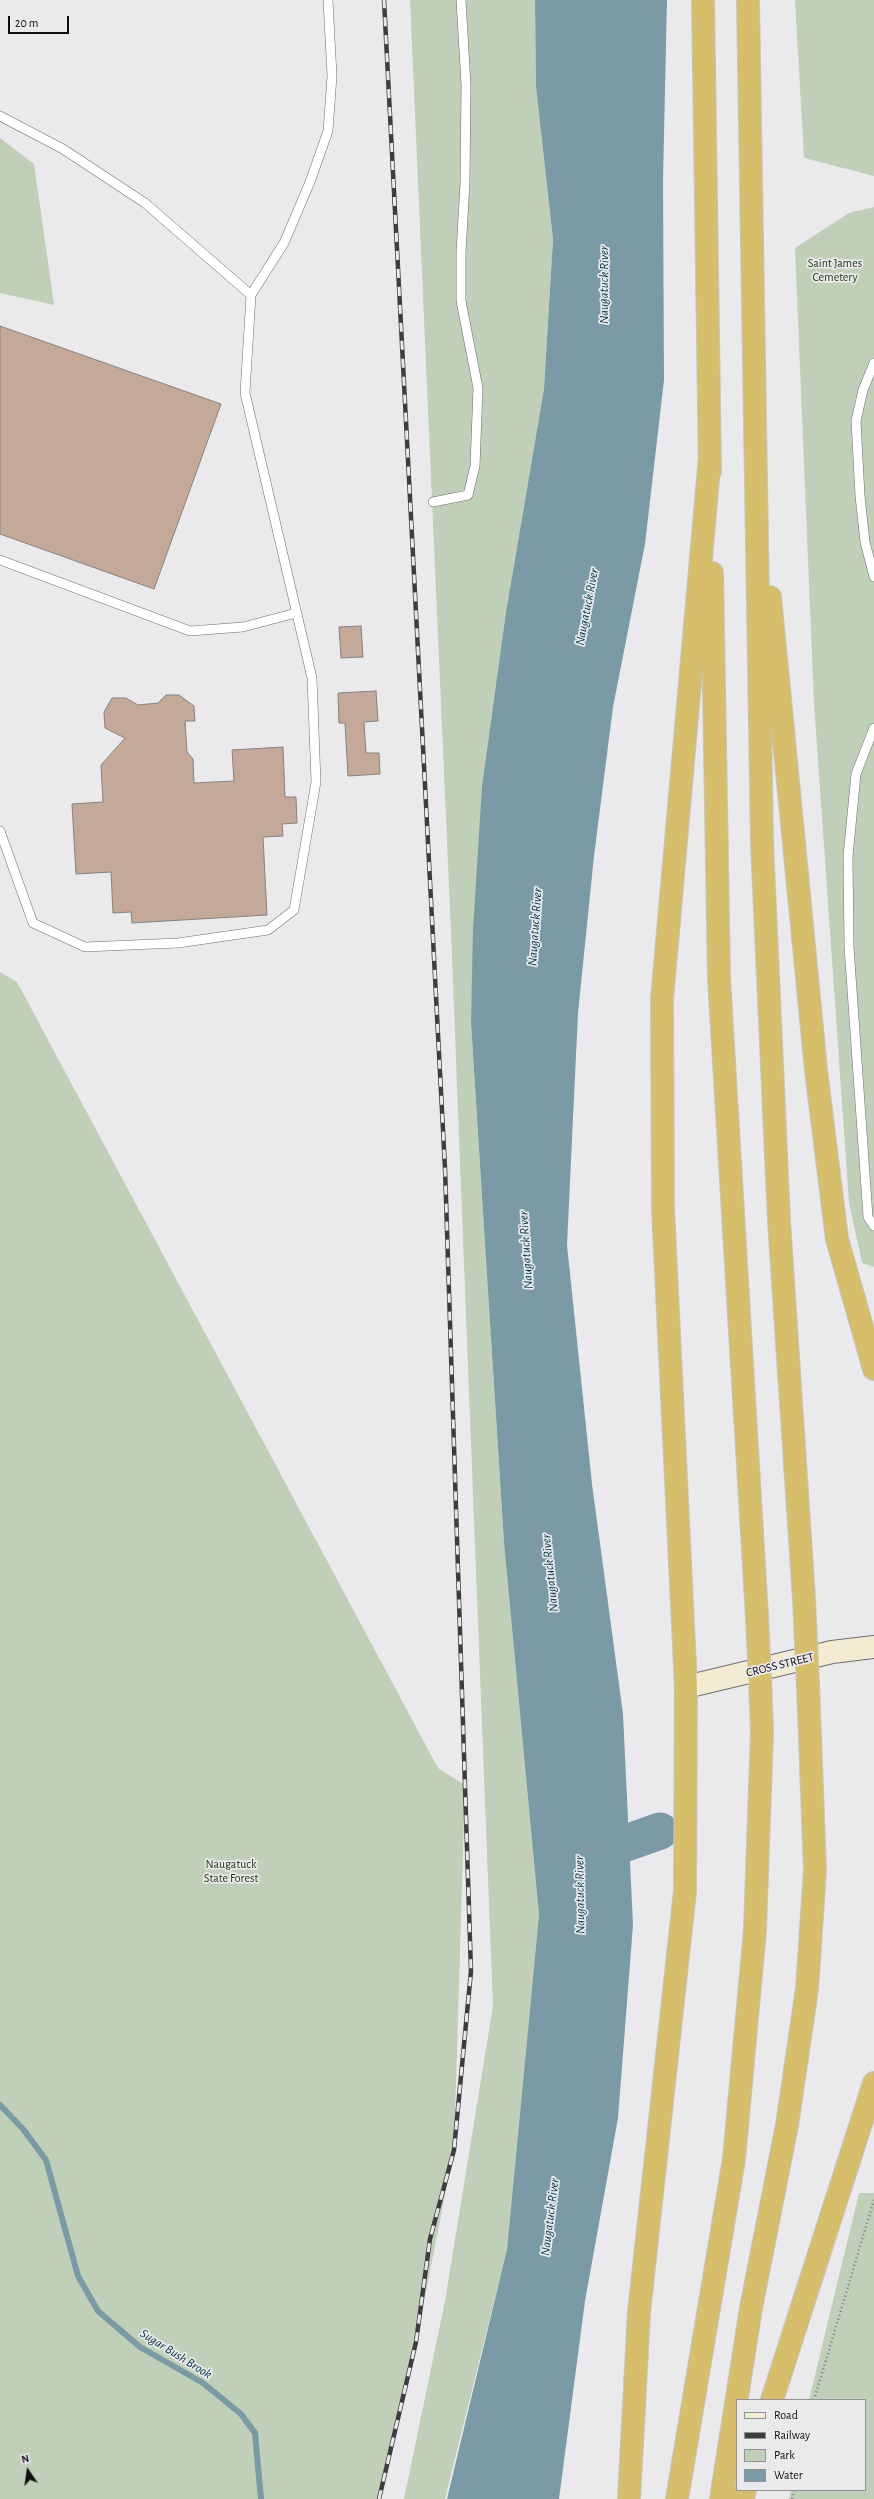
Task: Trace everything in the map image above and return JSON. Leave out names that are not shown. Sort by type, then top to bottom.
[{"type":"highway","points":[[677,2499],[734,2159],[755,1930],[762,1732],[757,1616],[719,978],[703,0]]},
{"type":"highway","points":[[737,2399],[751,2308],[787,2125],[807,1989],[815,1870],[804,1599],[779,1221],[762,843],[748,0]]},
{"type":"highway","points":[[754,432],[816,1070],[837,1239],[874,1369]]},
{"type":"highway","points":[[629,2499],[639,2312],[685,1891],[686,1687],[663,1209],[662,999],[710,456]]},
{"type":"highway","points":[[772,2399],[874,2083]]},
{"type":"highway","points":[[722,2499],[736,2407]]},
{"type":"street","name":"CROSS STREET","points":[[686,1687],[832,1652],[874,1646]]},
{"type":"lane","points":[[0,831],[33,923],[85,947],[178,943],[268,930],[294,910],[316,782],[312,678],[245,393],[251,295],[284,243],[310,182],[328,131],[332,76],[328,0]]},
{"type":"lane","points":[[433,502],[468,494],[475,466],[478,388],[461,301],[466,85],[461,0]]},
{"type":"lane","points":[[0,116],[63,149],[146,203],[251,295]]},
{"type":"lane","points":[[874,363],[863,390],[856,421],[860,496],[866,542],[874,577]]},
{"type":"lane","points":[[0,560],[190,631],[243,627],[296,613]]},
{"type":"lane","points":[[874,728],[872,738],[856,774],[848,856],[848,902],[868,1217],[874,1226]]},
{"type":"path","points":[[814,2399],[874,2200]]},
{"type":"green space","points":[[410,0],[535,0],[536,87],[553,239],[544,389],[506,612],[482,786],[471,1023],[504,1543],[539,1915],[507,2249],[445,2499],[404,2499],[445,2301],[493,2006],[451,932]]},
{"type":"green space","points":[[795,0],[874,0],[874,176],[804,158]]},
{"type":"green space","points":[[0,138],[34,164],[54,305],[0,293]]},
{"type":"green space","name":"Saint James Cemetery","points":[[874,207],[874,1267],[862,1263],[849,1203],[814,703],[795,248],[849,213]]},
{"type":"green space","name":"Naugatuck State Forest","points":[[0,972],[17,982],[438,1768],[465,1785],[454,2150],[416,2342],[379,2499],[0,2499]]},
{"type":"green space","points":[[859,2193],[874,2193],[874,2499],[789,2499],[791,2491],[866,2491],[866,2399],[809,2399]]},
{"type":"water","name":"Naugatuck River","points":[[535,0],[667,0],[663,180],[664,380],[645,544],[613,707],[594,856],[578,1013],[567,1245],[592,1484],[623,1714],[633,1925],[618,2118],[585,2301],[559,2499],[447,2499],[507,2249],[539,1915],[504,1543],[471,1023],[473,929],[482,786],[506,612],[544,389],[553,239],[536,87]]},
{"type":"building","points":[[0,326],[221,404],[154,589],[0,534]]},
{"type":"building","points":[[361,626],[363,657],[341,658],[339,627]]},
{"type":"building","points":[[376,691],[378,721],[364,722],[366,753],[379,753],[380,774],[348,776],[345,723],[339,723],[338,693]]},
{"type":"building","points":[[166,695],[179,695],[194,706],[195,721],[185,721],[187,752],[193,759],[194,783],[234,781],[232,750],[283,747],[285,797],[296,797],[297,823],[282,824],[283,836],[263,837],[267,915],[132,923],[131,912],[113,913],[111,872],[76,874],[72,804],[103,802],[101,765],[125,738],[105,728],[104,712],[112,698],[126,698],[138,705],[158,703]]},
{"type":"waterway","name":"Naugatuck River","points":[[581,1859],[660,1831]]},
{"type":"waterway","name":"Sugar Bush Brook","points":[[0,2105],[23,2129],[46,2160],[78,2276],[98,2311],[140,2347],[203,2383],[241,2414],[255,2433],[261,2499]]},
{"type":"railway","points":[[379,2499],[416,2342],[430,2239],[454,2150],[471,1971],[445,1168],[384,0]]}]
